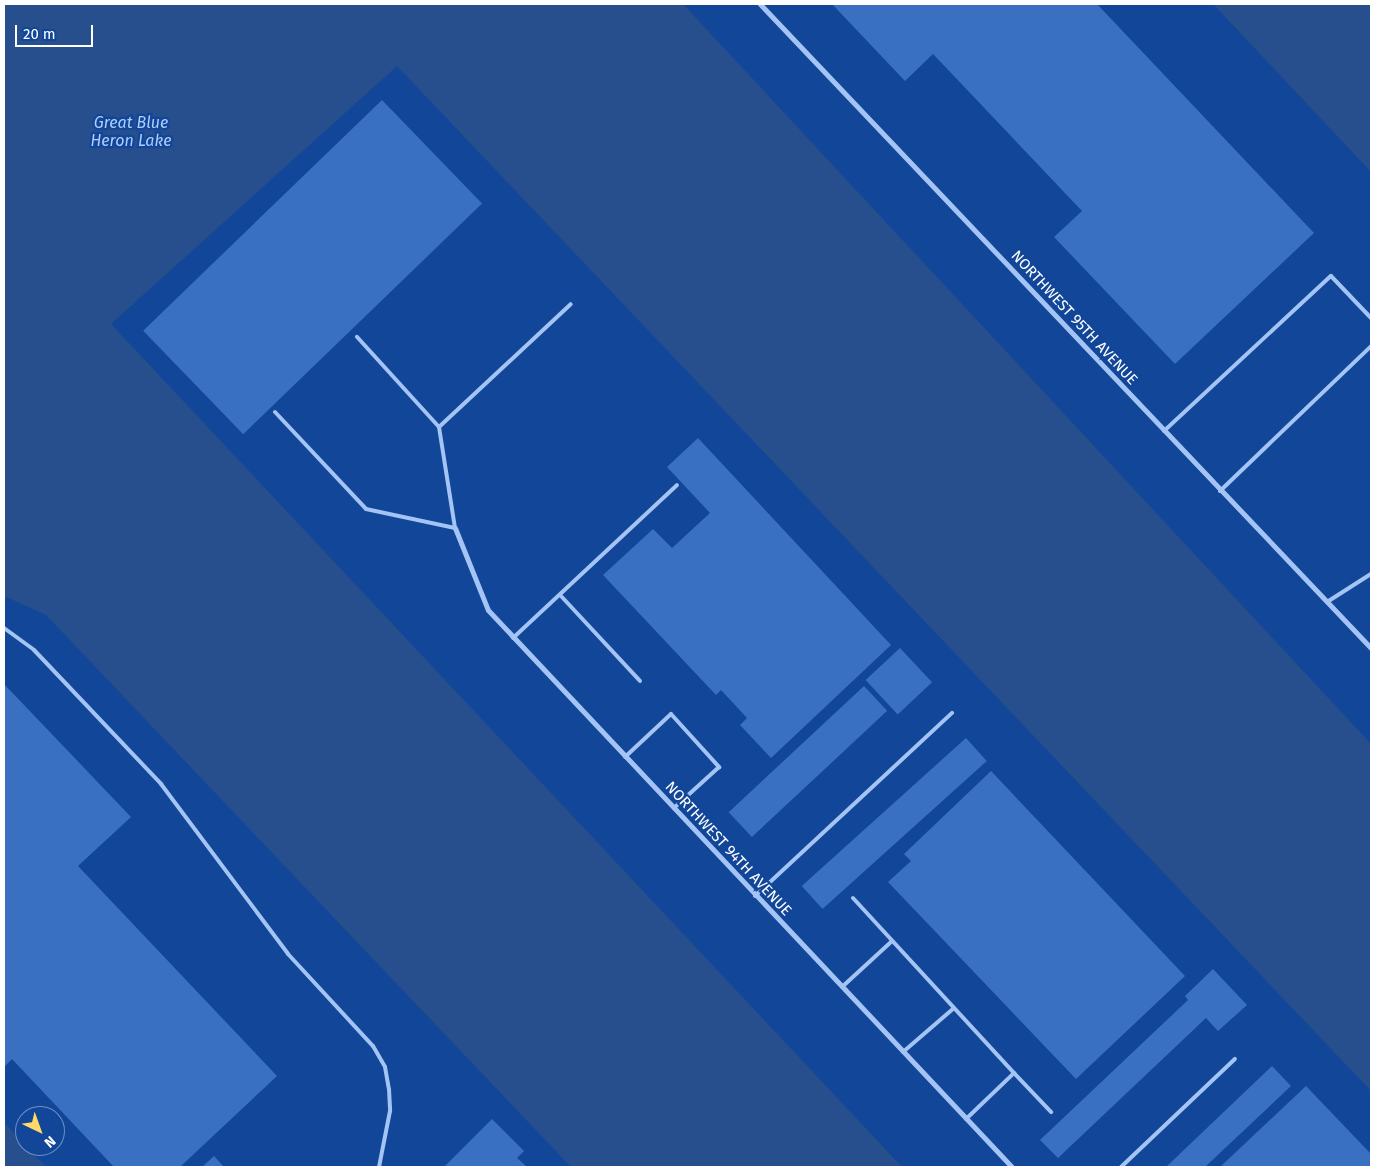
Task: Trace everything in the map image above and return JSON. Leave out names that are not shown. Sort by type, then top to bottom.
[{"type":"street","name":"NORTHWEST 95TH AVENUE","points":[[760,4],[1371,648]]},
{"type":"street","name":"NORTHWEST 94TH AVENUE","points":[[455,528],[488,610],[902,1053],[1012,1167]]},
{"type":"lane","points":[[1164,431],[1331,276],[1371,318]]},
{"type":"lane","points":[[439,427],[572,304]]},
{"type":"lane","points":[[275,412],[366,509],[455,528],[439,427],[357,337]]},
{"type":"lane","points":[[1220,491],[1371,346]]},
{"type":"lane","points":[[513,638],[561,596],[677,485]]},
{"type":"lane","points":[[1326,602],[1371,574]]},
{"type":"lane","points":[[561,596],[640,681]]},
{"type":"lane","points":[[4,628],[13,632],[34,650],[161,784],[288,954],[373,1046],[385,1067],[390,1111],[379,1167]]},
{"type":"lane","points":[[755,896],[952,713]]},
{"type":"lane","points":[[625,757],[671,714],[719,766],[673,809]]},
{"type":"lane","points":[[853,898],[1051,1112]]},
{"type":"lane","points":[[841,988],[892,941]]},
{"type":"lane","points":[[902,1053],[954,1008]]},
{"type":"lane","points":[[1121,1167],[1235,1059]]},
{"type":"lane","points":[[966,1119],[1014,1073]]},
{"type":"water","name":"Great Blue Heron Lake","points":[[4,4],[683,4],[1371,744],[1371,1091],[397,66],[111,324],[902,1167],[571,1167],[46,615],[4,596]]},
{"type":"water","points":[[1213,4],[1371,4],[1371,172]]},
{"type":"water","points":[[4,1122],[15,1135],[15,1156],[35,1156],[46,1167],[4,1167]]},
{"type":"building","points":[[832,4],[1097,4],[1314,233],[1175,364],[1054,237],[1082,211],[933,54],[905,81]]},
{"type":"building","points":[[382,100],[482,204],[243,434],[143,331]]},
{"type":"building","points":[[698,438],[891,645],[771,758],[740,725],[747,718],[721,690],[716,695],[603,575],[653,529],[672,548],[710,513],[667,467]]},
{"type":"building","points":[[900,648],[932,682],[898,714],[866,680]]},
{"type":"building","points":[[4,684],[131,817],[78,866],[277,1076],[180,1167],[114,1167],[65,1115],[65,1106],[56,1106],[12,1059],[4,1067]]},
{"type":"building","points":[[864,686],[887,711],[752,837],[729,812]]},
{"type":"building","points":[[966,738],[987,761],[823,909],[802,886]]},
{"type":"building","points":[[991,771],[1185,976],[1076,1079],[888,882],[911,861],[904,854]]},
{"type":"building","points":[[1213,969],[1247,1005],[1218,1031],[1206,1018],[1058,1158],[1040,1140],[1188,1000],[1185,996]]},
{"type":"building","points":[[1272,1066],[1291,1086],[1205,1167],[1166,1167]]},
{"type":"building","points":[[1306,1086],[1371,1154],[1371,1167],[1220,1167]]},
{"type":"building","points":[[492,1119],[524,1151],[517,1158],[527,1167],[444,1167]]},
{"type":"building","points":[[214,1156],[224,1167],[202,1167]]}]
